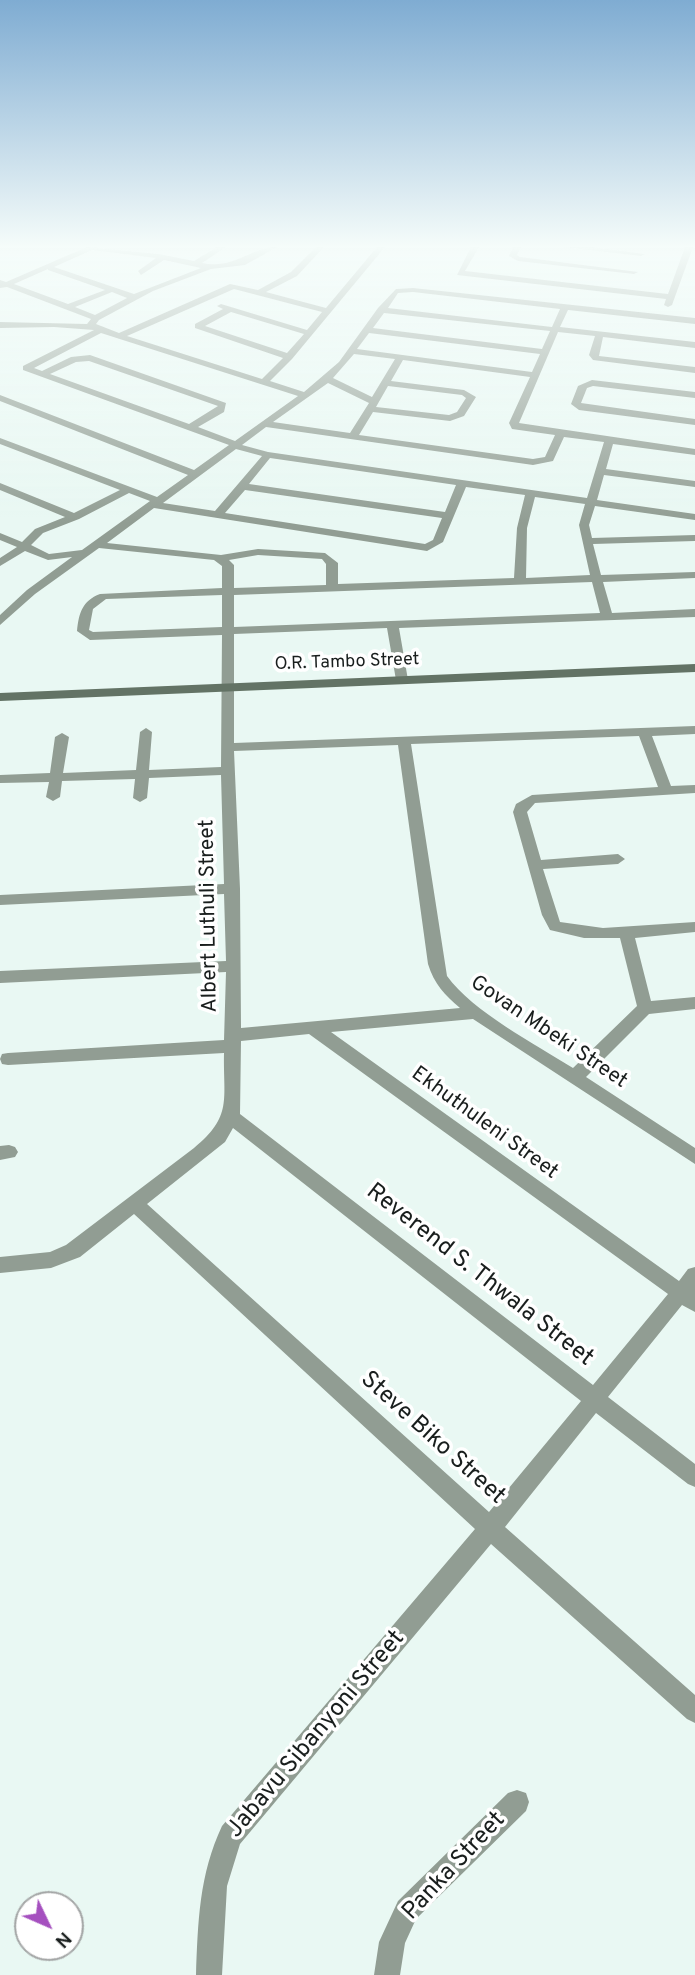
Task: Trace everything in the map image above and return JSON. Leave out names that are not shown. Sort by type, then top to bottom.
[{"type":"street","points":[[72,339],[25,367],[268,456],[695,517]]},
{"type":"street","points":[[130,339],[305,395]]},
{"type":"street","points":[[237,339],[289,357]]},
{"type":"street","points":[[265,381],[304,339]]},
{"type":"street","points":[[0,621],[31,592],[327,379],[359,339]]},
{"type":"street","points":[[443,339],[546,352]]},
{"type":"street","points":[[552,339],[514,425],[525,430],[695,452]]},
{"type":"street","points":[[598,339],[593,355],[596,358],[695,370]]},
{"type":"street","points":[[645,339],[695,345]]},
{"type":"street","points":[[351,351],[536,375]]},
{"type":"street","points":[[42,374],[74,359],[90,358],[223,405],[221,410],[190,428]]},
{"type":"street","points":[[353,437],[400,358]]},
{"type":"street","points":[[327,379],[372,406],[450,418],[461,414],[471,397],[464,393],[386,383]]},
{"type":"street","points":[[695,395],[592,383],[583,386],[576,404],[582,408],[695,422]]},
{"type":"street","points":[[0,398],[195,474]]},
{"type":"street","points":[[264,424],[538,462],[549,459],[560,435]]},
{"type":"street","points":[[0,441],[156,503],[216,516],[427,548],[436,544],[462,483]]},
{"type":"street","points":[[607,617],[584,521],[609,441]]},
{"type":"street","points":[[216,516],[268,456]]},
{"type":"street","points":[[505,469],[515,460]]},
{"type":"street","points":[[600,471],[695,484]]},
{"type":"street","points":[[486,486],[495,477]]},
{"type":"street","points":[[0,486],[75,517]]},
{"type":"street","points":[[241,486],[448,516]]},
{"type":"street","points":[[0,563],[39,531],[75,517],[128,490]]},
{"type":"street","points":[[520,581],[523,528],[531,492]]},
{"type":"street","points":[[0,536],[53,558],[94,548],[222,558],[258,552],[325,556],[332,563],[332,588]]},
{"type":"street","points":[[587,541],[695,538]]},
{"type":"street","name":"Albert Luthuli Street","points":[[222,558],[228,565],[229,592],[227,747],[234,966],[231,1117]]},
{"type":"street","points":[[695,575],[104,596],[86,607],[83,631],[90,636],[229,632],[695,613]]},
{"type":"street","points":[[393,626],[402,680]]},
{"type":"street","name":"O.R. Tambo Street","points":[[0,697],[695,668]]},
{"type":"street","points":[[227,747],[695,730]]},
{"type":"street","points":[[141,798],[146,732]]},
{"type":"street","points":[[645,732],[666,790]]},
{"type":"street","points":[[53,797],[62,737]]},
{"type":"street","name":"Govan Mbeki Street","points":[[404,742],[437,971],[449,990],[476,1013],[695,1157]]},
{"type":"street","points":[[0,779],[228,771]]},
{"type":"street","points":[[695,789],[545,797],[528,801],[521,807],[520,812],[549,915],[555,926],[568,931],[626,932],[695,927]]},
{"type":"street","points":[[534,865],[618,859]]},
{"type":"street","points":[[0,900],[233,889]]},
{"type":"street","points":[[626,932],[645,1008]]},
{"type":"street","points":[[0,977],[234,966]]},
{"type":"street","points":[[575,1078],[645,1008],[695,1003]]},
{"type":"street","points":[[8,1059],[233,1040],[476,1013]]},
{"type":"street","name":"Ekhuthuleni Street","points":[[314,1029],[688,1298]]},
{"type":"street","points":[[0,1265],[36,1263],[61,1257],[135,1204],[219,1137],[231,1117]]},
{"type":"street","name":"Reverend S. Thwala Street","points":[[231,1117],[695,1477]]},
{"type":"street","name":"Steve Biko Street","points":[[135,1204],[695,1711]]},
{"type":"street","name":"Jabavu Sibanyoni Street","points":[[209,1975],[212,1897],[218,1864],[231,1835],[595,1400],[688,1298],[695,1275]]},
{"type":"street","name":"Panka Street","points":[[387,1975],[392,1942],[407,1910],[517,1802]]}]
